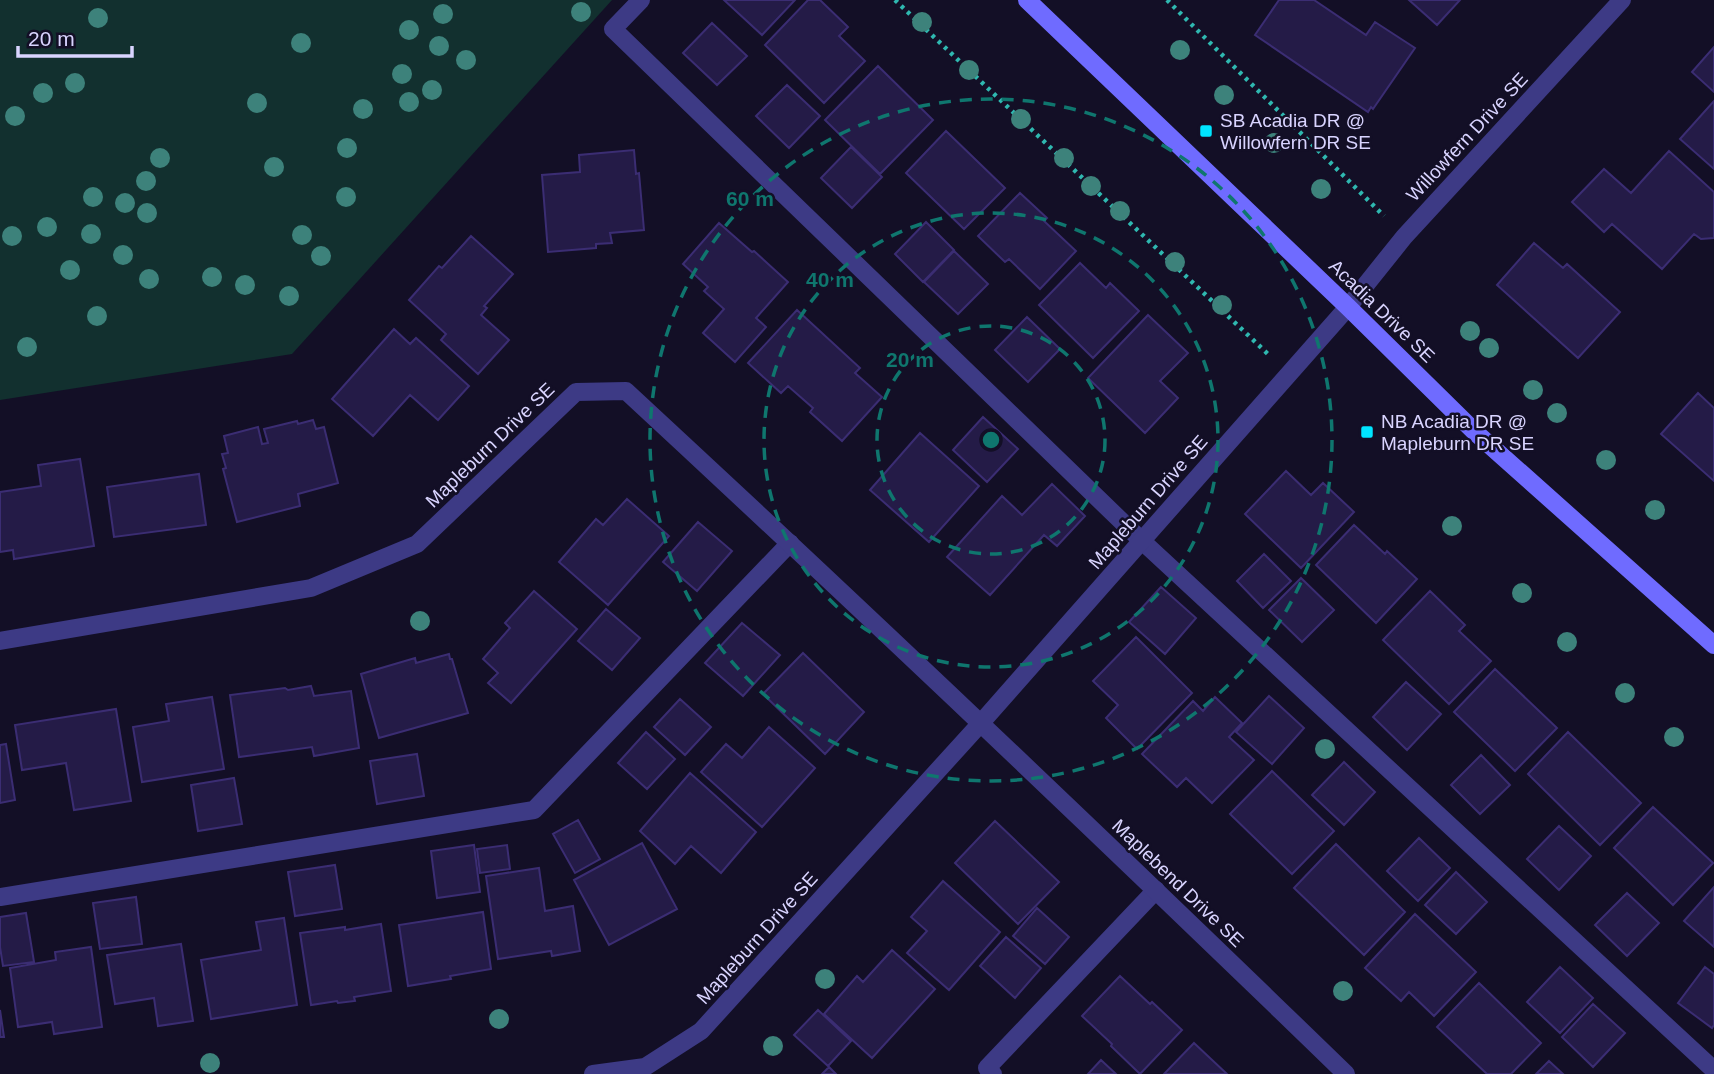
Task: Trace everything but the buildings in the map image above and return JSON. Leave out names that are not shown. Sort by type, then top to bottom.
[{"type":"street","points":[[641,0],[613,29],[1142,541],[1714,1070]]},
{"type":"street","name":"Acadia Drive SE","points":[[1027,0],[1475,432],[1714,646]]},
{"type":"street","name":"Willowfern Drive SE","points":[[1348,307],[1404,237],[1622,0]]},
{"type":"street","name":"Mapleburn Drive SE","points":[[593,1074],[649,1070],[701,1031],[980,724],[1348,307]]},
{"type":"street","name":"Mapleburn Drive SE","points":[[0,640],[311,588],[416,544],[576,392],[626,391],[980,724]]},
{"type":"street","points":[[0,897],[534,810],[790,543]]},
{"type":"street","name":"Maplebend Drive SE","points":[[980,724],[1346,1074]]},
{"type":"street","points":[[993,1074],[987,1068],[1156,890]]},
{"type":"path","points":[[895,0],[1264,348],[1289,375]]},
{"type":"path","points":[[1167,0],[1404,237]]},
{"type":"green space","points":[[0,0],[612,0],[292,354],[0,400]]},
{"type":"place","name":"SB Acadia DR @ Willowfern DR SE","points":[[1206,131]]},
{"type":"place","name":"NB Acadia DR @ Mapleburn DR SE","points":[[1367,432]]}]
